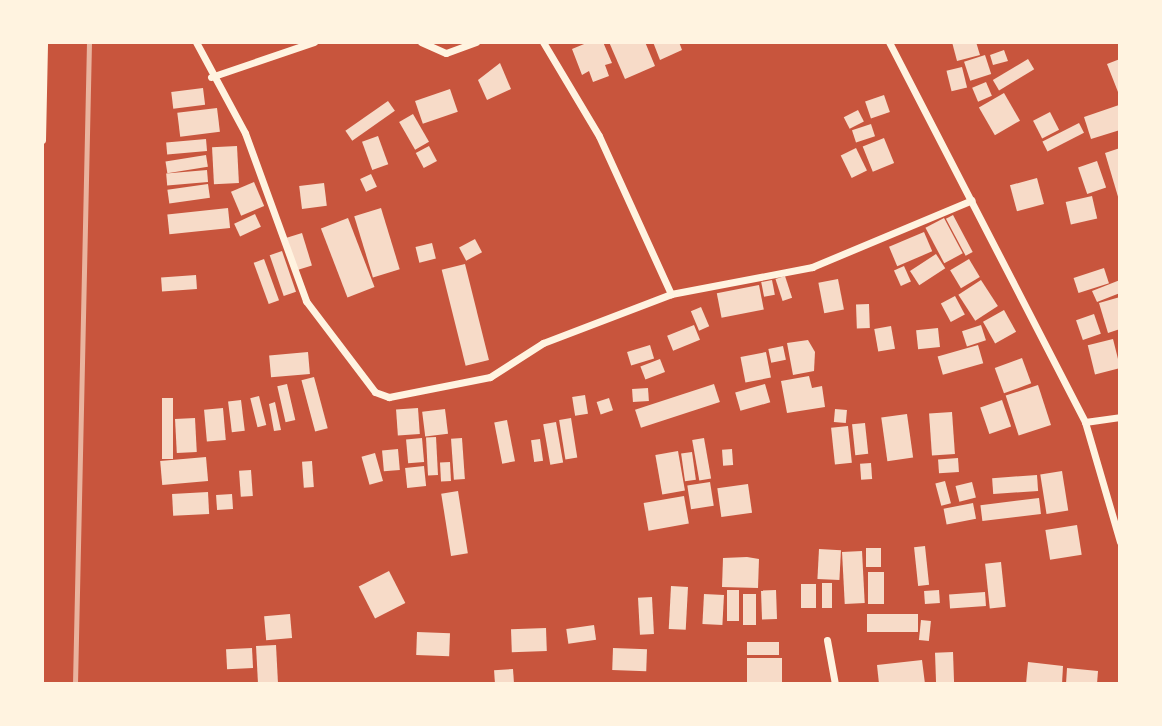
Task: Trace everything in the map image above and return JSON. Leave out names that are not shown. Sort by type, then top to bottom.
[{"type":"street","points":[[42,140],[44,42]]},
{"type":"street","points":[[196,42],[211,77],[245,133],[306,302],[375,392],[389,397],[490,377],[543,343],[671,294],[813,267],[971,200]]},
{"type":"street","points":[[211,77],[314,42]]},
{"type":"street","points":[[421,42],[446,53],[476,42]]},
{"type":"street","points":[[542,42],[599,136],[671,294]]},
{"type":"street","points":[[889,42],[1085,422],[1120,542]]},
{"type":"street","points":[[1085,422],[1120,417]]},
{"type":"street","points":[[827,640],[835,684]]},
{"type":"building","points":[[589,42],[603,42],[612,63],[605,65],[609,76],[593,82],[589,71],[582,75],[572,49]]},
{"type":"building","points":[[609,42],[645,42],[655,66],[625,79]]},
{"type":"building","points":[[653,42],[679,42],[682,50],[660,60]]},
{"type":"building","points":[[952,42],[976,42],[980,55],[957,61]]},
{"type":"building","points":[[1004,50],[1008,61],[993,65],[990,55]]},
{"type":"building","points":[[985,55],[991,74],[970,81],[964,62]]},
{"type":"building","points":[[1028,59],[1034,69],[999,90],[993,80]]},
{"type":"building","points":[[1120,59],[1120,97],[1107,64]]},
{"type":"building","points":[[500,63],[511,89],[487,100],[478,80]]},
{"type":"building","points":[[962,67],[967,87],[952,91],[946,71]]},
{"type":"building","points":[[986,82],[992,96],[978,102],[972,88]]},
{"type":"building","points":[[203,88],[205,105],[173,109],[171,92]]},
{"type":"building","points":[[450,89],[458,112],[423,124],[415,101]]},
{"type":"building","points":[[1004,93],[1020,121],[995,135],[979,108]]},
{"type":"building","points":[[884,95],[890,112],[871,119],[865,102]]},
{"type":"building","points":[[388,101],[395,111],[352,141],[345,131]]},
{"type":"building","points":[[1119,105],[1120,130],[1091,139],[1084,117]]},
{"type":"building","points":[[217,108],[220,132],[180,137],[177,113]]},
{"type":"building","points":[[858,110],[864,122],[850,129],[844,117]]},
{"type":"building","points":[[1050,112],[1059,130],[1042,138],[1033,121]]},
{"type":"building","points":[[413,114],[429,142],[415,150],[399,122]]},
{"type":"building","points":[[1079,123],[1084,133],[1047,151],[1042,142]]},
{"type":"building","points":[[871,124],[875,136],[856,143],[852,130]]},
{"type":"building","points":[[378,136],[388,164],[372,170],[362,142]]},
{"type":"building","points":[[884,138],[894,163],[873,172],[863,147]]},
{"type":"building","points":[[206,139],[207,151],[167,154],[166,142]]},
{"type":"building","points":[[237,146],[239,183],[214,184],[212,147]]},
{"type":"building","points":[[429,146],[437,161],[424,168],[416,153]]},
{"type":"building","points":[[856,148],[867,170],[852,178],[841,155]]},
{"type":"building","points":[[1120,148],[1120,200],[1119,200],[1105,153]]},
{"type":"building","points":[[206,155],[208,167],[167,173],[166,161]]},
{"type":"building","points":[[1097,161],[1106,187],[1087,194],[1078,168]]},
{"type":"building","points":[[207,170],[208,182],[167,186],[166,174]]},
{"type":"building","points":[[371,174],[377,187],[366,192],[360,179]]},
{"type":"building","points":[[1037,178],[1044,204],[1017,211],[1010,185]]},
{"type":"building","points":[[254,182],[264,206],[241,216],[231,192]]},
{"type":"building","points":[[324,183],[327,206],[302,209],[299,186]]},
{"type":"building","points":[[208,184],[210,198],[169,204],[167,190]]},
{"type":"building","points":[[1092,196],[1097,218],[1071,224],[1066,202]]},
{"type":"building","points":[[228,208],[230,228],[169,234],[167,214]]},
{"type":"building","points":[[381,208],[400,269],[373,277],[354,216]]},
{"type":"building","points":[[255,214],[261,227],[240,236],[234,224]]},
{"type":"building","points":[[953,215],[973,252],[966,256],[946,219]]},
{"type":"building","points":[[348,218],[375,287],[347,297],[321,228]]},
{"type":"building","points":[[944,218],[963,253],[944,263],[925,228]]},
{"type":"building","points":[[924,232],[932,251],[897,266],[889,247]]},
{"type":"building","points":[[302,233],[312,266],[297,270],[287,238]]},
{"type":"building","points":[[475,239],[482,252],[466,261],[459,247]]},
{"type":"building","points":[[432,243],[436,259],[419,263],[416,247]]},
{"type":"building","points":[[282,251],[296,292],[284,296],[270,255]]},
{"type":"building","points":[[936,254],[945,268],[919,285],[910,271]]},
{"type":"building","points":[[264,259],[279,300],[269,304],[254,263]]},
{"type":"building","points":[[969,259],[980,277],[961,288],[950,270]]},
{"type":"building","points":[[465,264],[489,360],[466,366],[442,270]]},
{"type":"building","points":[[904,266],[911,282],[901,286],[894,270]]},
{"type":"building","points":[[1104,268],[1109,283],[1079,293],[1074,278]]},
{"type":"building","points":[[196,275],[197,289],[162,291],[161,277]]},
{"type":"building","points":[[785,276],[792,298],[783,301],[775,279]]},
{"type":"building","points":[[838,279],[844,309],[824,313],[818,283]]},
{"type":"building","points":[[772,280],[775,295],[764,297],[761,282]]},
{"type":"building","points":[[981,280],[998,306],[975,321],[958,295]]},
{"type":"building","points":[[1120,280],[1120,293],[1097,302],[1092,291]]},
{"type":"building","points":[[759,285],[764,310],[722,318],[717,293]]},
{"type":"building","points":[[955,296],[965,315],[951,322],[941,304]]},
{"type":"building","points":[[1120,297],[1120,329],[1108,333],[1099,303]]},
{"type":"building","points":[[856,304],[869,304],[870,328],[857,328]]},
{"type":"building","points":[[701,307],[709,326],[699,331],[691,311]]},
{"type":"building","points":[[1004,310],[1016,332],[995,344],[983,322]]},
{"type":"building","points":[[1094,314],[1101,334],[1083,340],[1076,320]]},
{"type":"building","points":[[694,325],[700,340],[673,351],[667,336]]},
{"type":"building","points":[[981,325],[986,340],[967,346],[962,331]]},
{"type":"building","points":[[891,326],[895,349],[878,352],[874,329]]},
{"type":"building","points":[[938,328],[940,347],[918,349],[916,330]]},
{"type":"building","points":[[1113,339],[1120,368],[1095,374],[1088,345]]},
{"type":"building","points":[[808,340],[815,352],[814,371],[793,375],[787,343]]},
{"type":"building","points":[[650,345],[654,358],[631,365],[627,352]]},
{"type":"building","points":[[978,345],[983,363],[943,375],[938,357]]},
{"type":"building","points":[[783,346],[786,360],[771,363],[768,349]]},
{"type":"building","points":[[308,352],[310,374],[271,377],[269,355]]},
{"type":"building","points":[[766,352],[771,378],[745,382],[740,357]]},
{"type":"building","points":[[1022,358],[1031,383],[1004,393],[995,368]]},
{"type":"building","points":[[660,359],[665,372],[645,380],[640,367]]},
{"type":"building","points":[[809,376],[812,388],[822,386],[825,407],[787,413],[781,381]]},
{"type":"building","points":[[314,377],[328,428],[315,432],[301,380]]},
{"type":"building","points":[[287,384],[295,420],[286,422],[277,386]]},
{"type":"building","points":[[714,384],[720,402],[641,428],[635,410]]},
{"type":"building","points":[[765,384],[770,402],[740,411],[735,393]]},
{"type":"building","points":[[1038,385],[1051,425],[1019,435],[1006,396]]},
{"type":"building","points":[[648,388],[649,401],[633,402],[632,389]]},
{"type":"building","points":[[585,395],[588,414],[575,416],[572,397]]},
{"type":"building","points":[[259,396],[266,425],[258,427],[250,398]]},
{"type":"building","points":[[162,398],[173,398],[173,459],[162,459]]},
{"type":"building","points":[[609,398],[613,410],[601,414],[597,402]]},
{"type":"building","points":[[241,400],[245,431],[232,432],[228,402]]},
{"type":"building","points":[[1002,400],[1011,426],[989,434],[980,407]]},
{"type":"building","points":[[275,402],[281,430],[274,431],[269,404]]},
{"type":"building","points":[[223,408],[226,440],[207,442],[204,410]]},
{"type":"building","points":[[418,408],[420,434],[398,435],[396,410]]},
{"type":"building","points":[[445,409],[448,434],[425,437],[422,412]]},
{"type":"building","points":[[835,409],[847,410],[846,423],[834,422]]},
{"type":"building","points":[[952,412],[955,454],[932,456],[929,414]]},
{"type":"building","points":[[907,414],[913,458],[887,461],[881,418]]},
{"type":"building","points":[[195,418],[197,452],[177,453],[175,419]]},
{"type":"building","points":[[571,418],[577,458],[565,459],[559,420]]},
{"type":"building","points":[[507,420],[515,461],[502,464],[494,422]]},
{"type":"building","points":[[556,422],[563,462],[550,465],[543,424]]},
{"type":"building","points":[[865,423],[868,454],[855,455],[852,424]]},
{"type":"building","points":[[848,426],[852,463],[835,465],[831,428]]},
{"type":"building","points":[[436,437],[438,475],[428,475],[426,438]]},
{"type":"building","points":[[422,438],[424,462],[408,463],[406,439]]},
{"type":"building","points":[[462,438],[465,479],[454,480],[451,439]]},
{"type":"building","points":[[704,438],[711,478],[699,480],[692,440]]},
{"type":"building","points":[[540,439],[543,461],[534,462],[531,440]]},
{"type":"building","points":[[398,449],[400,470],[384,471],[382,450]]},
{"type":"building","points":[[732,449],[733,465],[723,466],[722,450]]},
{"type":"building","points":[[678,451],[685,490],[662,494],[655,455]]},
{"type":"building","points":[[692,452],[696,480],[685,481],[681,454]]},
{"type":"building","points":[[375,453],[383,481],[370,485],[362,457]]},
{"type":"building","points":[[206,457],[208,481],[162,485],[160,461]]},
{"type":"building","points":[[958,458],[959,472],[939,473],[938,459]]},
{"type":"building","points":[[312,461],[314,487],[304,488],[302,462]]},
{"type":"building","points":[[450,462],[451,481],[441,481],[440,463]]},
{"type":"building","points":[[871,463],[872,479],[861,480],[860,464]]},
{"type":"building","points":[[424,466],[426,486],[407,488],[405,468]]},
{"type":"building","points":[[251,470],[253,496],[241,497],[239,471]]},
{"type":"building","points":[[1062,471],[1068,511],[1047,514],[1040,474]]},
{"type":"building","points":[[1037,475],[1038,491],[993,494],[992,478]]},
{"type":"building","points":[[945,481],[951,503],[941,506],[935,484]]},
{"type":"building","points":[[710,482],[714,506],[691,509],[687,486]]},
{"type":"building","points":[[972,482],[976,498],[959,502],[956,486]]},
{"type":"building","points":[[748,484],[752,513],[721,517],[717,488]]},
{"type":"building","points":[[458,491],[468,553],[451,556],[441,494]]},
{"type":"building","points":[[208,492],[209,514],[173,516],[172,494]]},
{"type":"building","points":[[232,494],[233,509],[217,510],[216,495]]},
{"type":"building","points":[[684,496],[689,524],[648,531],[644,503]]},
{"type":"building","points":[[1039,498],[1041,514],[982,521],[980,505]]},
{"type":"building","points":[[973,503],[976,519],[947,524],[944,509]]},
{"type":"building","points":[[1077,525],[1082,555],[1050,560],[1045,530]]},
{"type":"building","points":[[925,546],[929,585],[918,586],[914,547]]},
{"type":"building","points":[[866,548],[881,548],[881,567],[866,567]]},
{"type":"building","points":[[819,549],[841,550],[839,580],[817,579]]},
{"type":"building","points":[[862,551],[865,603],[845,604],[842,552]]},
{"type":"building","points":[[723,558],[759,559],[758,588],[722,587]]},
{"type":"building","points":[[1001,562],[1006,607],[990,608],[985,564]]},
{"type":"building","points":[[389,571],[405,603],[375,619],[359,586]]},
{"type":"building","points":[[868,572],[884,572],[884,604],[868,604]]},
{"type":"building","points":[[822,583],[832,583],[832,608],[822,608]]},
{"type":"building","points":[[801,584],[816,584],[816,608],[801,608]]},
{"type":"building","points":[[671,586],[688,587],[686,630],[669,629]]},
{"type":"building","points":[[727,590],[739,590],[739,621],[727,621]]},
{"type":"building","points":[[776,590],[777,619],[762,620],[761,591]]},
{"type":"building","points":[[939,590],[940,603],[925,604],[924,591]]},
{"type":"building","points":[[985,592],[986,606],[950,608],[949,595]]},
{"type":"building","points":[[704,594],[724,595],[722,625],[702,624]]},
{"type":"building","points":[[743,594],[756,594],[756,625],[743,625]]},
{"type":"building","points":[[652,597],[654,634],[640,635],[638,598]]},
{"type":"building","points":[[290,614],[292,638],[266,640],[264,616]]},
{"type":"building","points":[[867,614],[918,614],[918,632],[867,632]]},
{"type":"building","points":[[921,620],[931,621],[929,641],[919,640]]},
{"type":"building","points":[[594,625],[596,640],[568,644],[566,629]]},
{"type":"building","points":[[546,628],[547,651],[512,652],[511,629]]},
{"type":"building","points":[[417,632],[450,633],[449,656],[416,655]]},
{"type":"building","points":[[747,642],[779,642],[779,655],[747,655]]},
{"type":"building","points":[[276,645],[278,684],[258,684],[256,646]]},
{"type":"building","points":[[252,648],[253,668],[227,669],[226,649]]},
{"type":"building","points":[[613,648],[647,649],[646,671],[612,670]]},
{"type":"building","points":[[953,652],[954,684],[936,684],[935,653]]},
{"type":"building","points":[[747,658],[782,658],[782,684],[747,684]]},
{"type":"building","points":[[922,660],[925,684],[879,684],[877,665]]},
{"type":"building","points":[[1028,662],[1063,666],[1062,684],[1026,684]]},
{"type":"building","points":[[1067,668],[1098,671],[1097,684],[1066,684]]},
{"type":"building","points":[[513,669],[514,684],[495,684],[494,670]]},
{"type":"railway","points":[[75,684],[89,42]]}]
